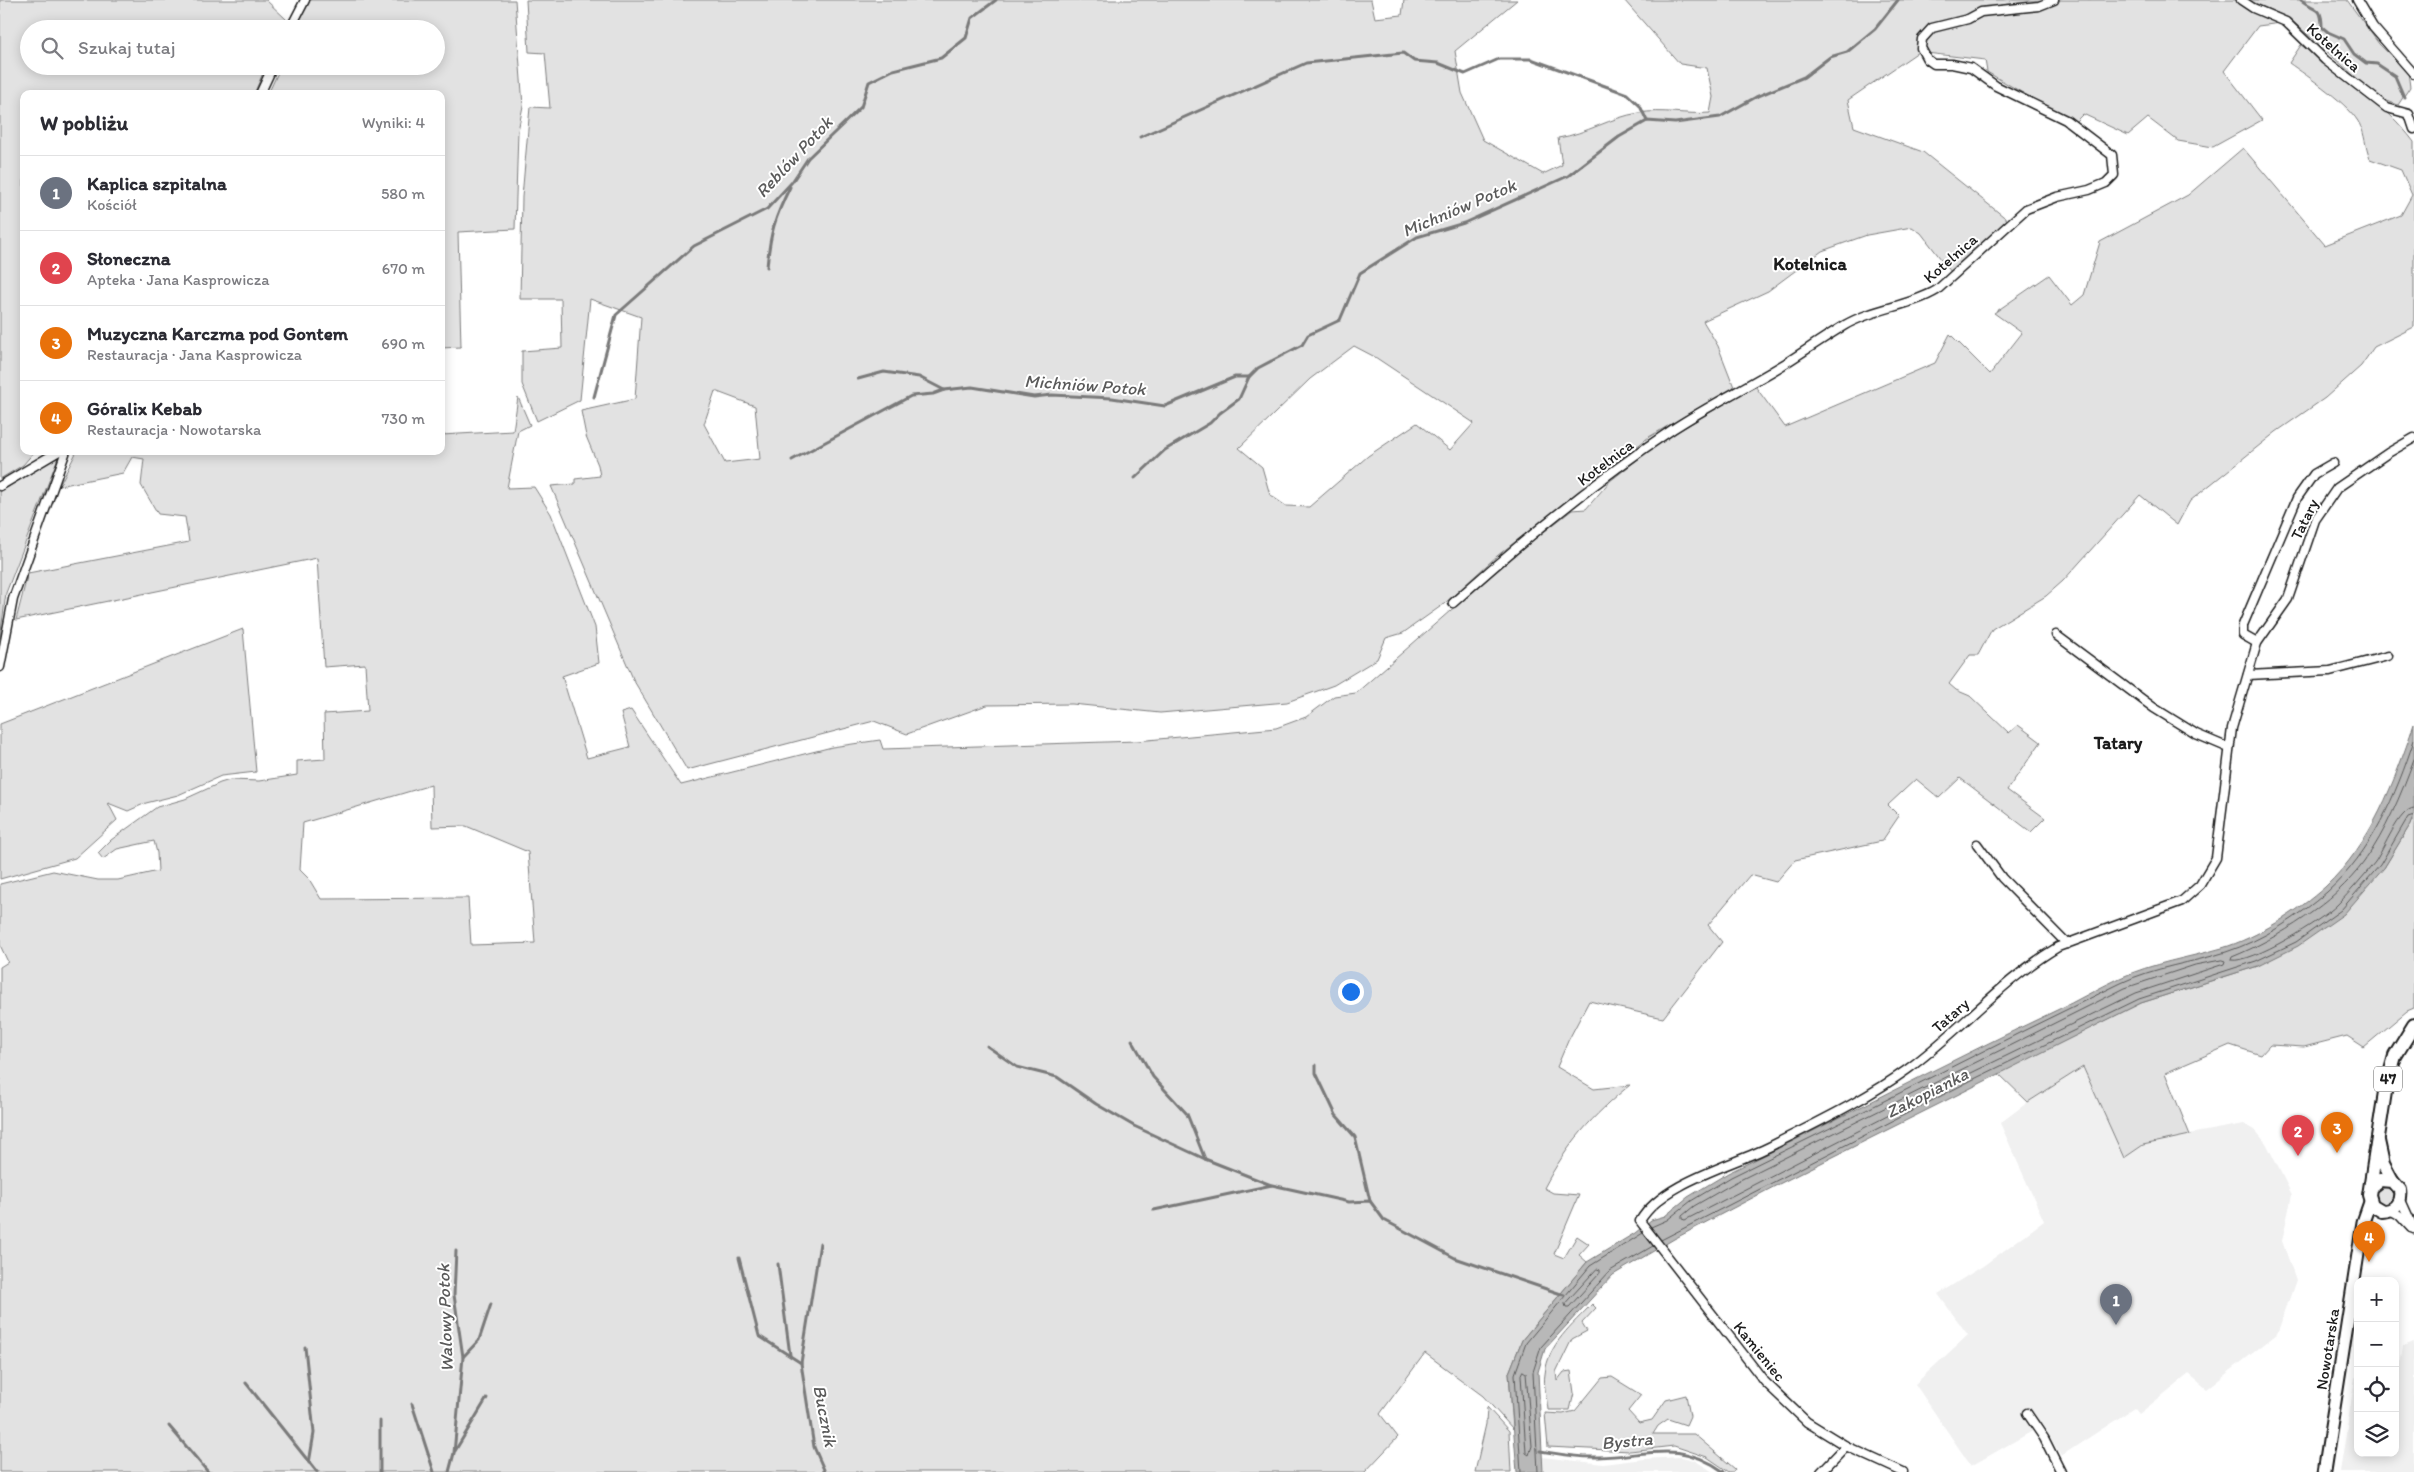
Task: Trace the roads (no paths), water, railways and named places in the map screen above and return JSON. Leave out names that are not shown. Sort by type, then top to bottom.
[{"type":"main road","name":"47","points":[[2370,1202],[2369,1195],[2374,1153],[2378,1138],[2384,1092],[2395,1056],[2414,1025]]},
{"type":"main road","name":"47","points":[[2378,1138],[2383,1164],[2392,1181],[2398,1186],[2400,1198]]},
{"type":"main road","points":[[2370,1188],[2380,1180],[2392,1181]]},
{"type":"main road","points":[[2363,1232],[2374,1216],[2398,1204],[2400,1198]]},
{"type":"main road","points":[[2370,1202],[2375,1208],[2386,1210]]},
{"type":"main road","name":"Nowotarska","points":[[2324,1472],[2366,1212],[2370,1202]]},
{"type":"street","points":[[295,20],[305,0]]},
{"type":"street","name":"Kotelnica","points":[[1453,603],[1505,556],[1628,460],[1674,428],[1782,366],[1846,324],[1874,311],[1920,298],[1937,290],[2026,208],[2057,197],[2097,188],[2112,178],[2115,169],[2112,156],[2066,120],[1996,86],[1971,68],[1952,64],[1934,64],[1926,59],[1921,48],[1922,39],[1932,28],[1968,19],[1981,12],[2039,6],[2054,0]]},
{"type":"street","name":"Kotelnica","points":[[2241,0],[2252,8],[2286,22],[2325,60],[2387,108],[2409,114],[2414,129]]},
{"type":"street","points":[[2357,0],[2373,27],[2414,74]]},
{"type":"street","points":[[262,90],[269,75]]},
{"type":"street","name":"Tatary","points":[[1668,1257],[1640,1221],[1643,1213],[1656,1200],[1672,1190],[1767,1148],[1822,1120],[1908,1069],[2034,964],[2067,944],[2182,901],[2200,885],[2216,858],[2229,748],[2236,712],[2257,643],[2288,599],[2315,520],[2337,488],[2365,467],[2414,438]]},
{"type":"street","points":[[0,486],[52,455]]},
{"type":"street","points":[[0,667],[13,599],[65,455]]},
{"type":"street","name":"Tatary","points":[[2257,643],[2243,635],[2243,625],[2297,498],[2314,474],[2332,463]]},
{"type":"street","points":[[2056,635],[2154,708],[2196,734],[2229,748]]},
{"type":"street","points":[[2248,675],[2330,671],[2388,656]]},
{"type":"street","points":[[1977,844],[2002,878],[2067,944]]},
{"type":"street","points":[[2400,1198],[2414,1231]]},
{"type":"street","points":[[2386,1210],[2399,1215],[2414,1231]]},
{"type":"street","name":"Kamieniec","points":[[1668,1257],[1765,1382],[1807,1422],[1846,1446],[1904,1472]]},
{"type":"street","points":[[2027,1413],[2044,1438],[2061,1472]]},
{"type":"street","points":[[1821,1472],[1846,1446]]},
{"type":"water","name":"Zakopianka","points":[[2414,724],[2414,814],[2410,825],[2384,868],[2344,914],[2298,946],[2258,966],[2141,1003],[1781,1183],[1674,1239],[1613,1275],[1545,1349],[1538,1372],[1543,1472],[1517,1472],[1509,1373],[1522,1340],[1587,1262],[1635,1233],[1651,1220],[1665,1216],[1688,1197],[1728,1173],[2112,982],[2145,968],[2209,952],[2249,938],[2290,914],[2325,887],[2341,870],[2369,832],[2389,790]]},
{"type":"waterway","name":"Reblów Potok","points":[[594,397],[616,315],[694,246],[767,209],[792,182],[808,158],[861,107],[869,82],[893,70],[941,58],[966,38],[972,18],[996,0]]},
{"type":"waterway","name":"Michniów Potok","points":[[858,379],[884,372],[919,377],[944,390],[972,387],[1034,397],[1052,395],[1112,398],[1165,406],[1235,377],[1249,377],[1258,368],[1302,345],[1308,335],[1340,320],[1360,273],[1417,237],[1464,223],[1568,176],[1619,137],[1647,121],[1675,123],[1720,117],[1756,97],[1804,77],[1830,57],[1847,52],[1875,29],[1898,0]]},
{"type":"waterway","points":[[2301,0],[2317,9],[2321,15],[2322,27],[2328,32],[2344,39],[2354,54],[2366,63],[2377,64],[2395,76],[2404,97]]},
{"type":"waterway","points":[[1140,137],[1306,63],[1403,53],[1414,61],[1438,63],[1465,74],[1499,59],[1531,59],[1627,94],[1640,106],[1647,121]]},
{"type":"waterway","points":[[767,267],[774,225],[790,187]]},
{"type":"waterway","points":[[1135,478],[1165,450],[1210,423],[1239,399],[1249,377]]},
{"type":"waterway","points":[[792,460],[911,396],[933,394],[944,390]]},
{"type":"waterway","points":[[1132,1040],[1153,1077],[1187,1114],[1205,1159]]},
{"type":"waterway","points":[[987,1046],[1017,1067],[1057,1077],[1096,1104],[1134,1126],[1205,1159],[1271,1185]]},
{"type":"waterway","points":[[1316,1065],[1316,1073],[1336,1115],[1355,1137],[1370,1201]]},
{"type":"waterway","points":[[1154,1210],[1272,1185],[1349,1202],[1370,1201],[1384,1220],[1455,1258],[1564,1295]]},
{"type":"waterway","name":"Bucznik","points":[[820,1243],[801,1363],[814,1447],[825,1472]]},
{"type":"waterway","name":"Walowy Potok","points":[[449,1472],[454,1453],[463,1357],[454,1295],[456,1251]]},
{"type":"waterway","points":[[739,1258],[759,1336],[801,1363]]},
{"type":"waterway","points":[[778,1264],[790,1355]]},
{"type":"waterway","points":[[463,1357],[479,1340],[491,1304]]},
{"type":"waterway","points":[[305,1347],[314,1433],[309,1463]]},
{"type":"waterway","points":[[246,1383],[317,1472]]},
{"type":"waterway","points":[[455,1451],[487,1398]]},
{"type":"waterway","points":[[412,1404],[434,1472]]},
{"type":"waterway","points":[[380,1421],[380,1472]]},
{"type":"waterway","points":[[169,1426],[208,1472]]},
{"type":"waterway","name":"Bystra","points":[[1540,1451],[1569,1456],[1591,1457],[1678,1452],[1708,1462],[1724,1472]]},
{"type":"place","name":"Muzyczna Karczma pod Gontem","points":[[2337,1153]]},
{"type":"place","name":"Słoneczna","points":[[2298,1156]]},
{"type":"place","name":"Góralix Kebab","points":[[2369,1262]]},
{"type":"place","name":"Kaplica szpitalna","points":[[2116,1325]]},
{"type":"district","name":"Kotelnica","points":[[1810,264]]},
{"type":"district","name":"Tatary","points":[[2118,743]]}]
